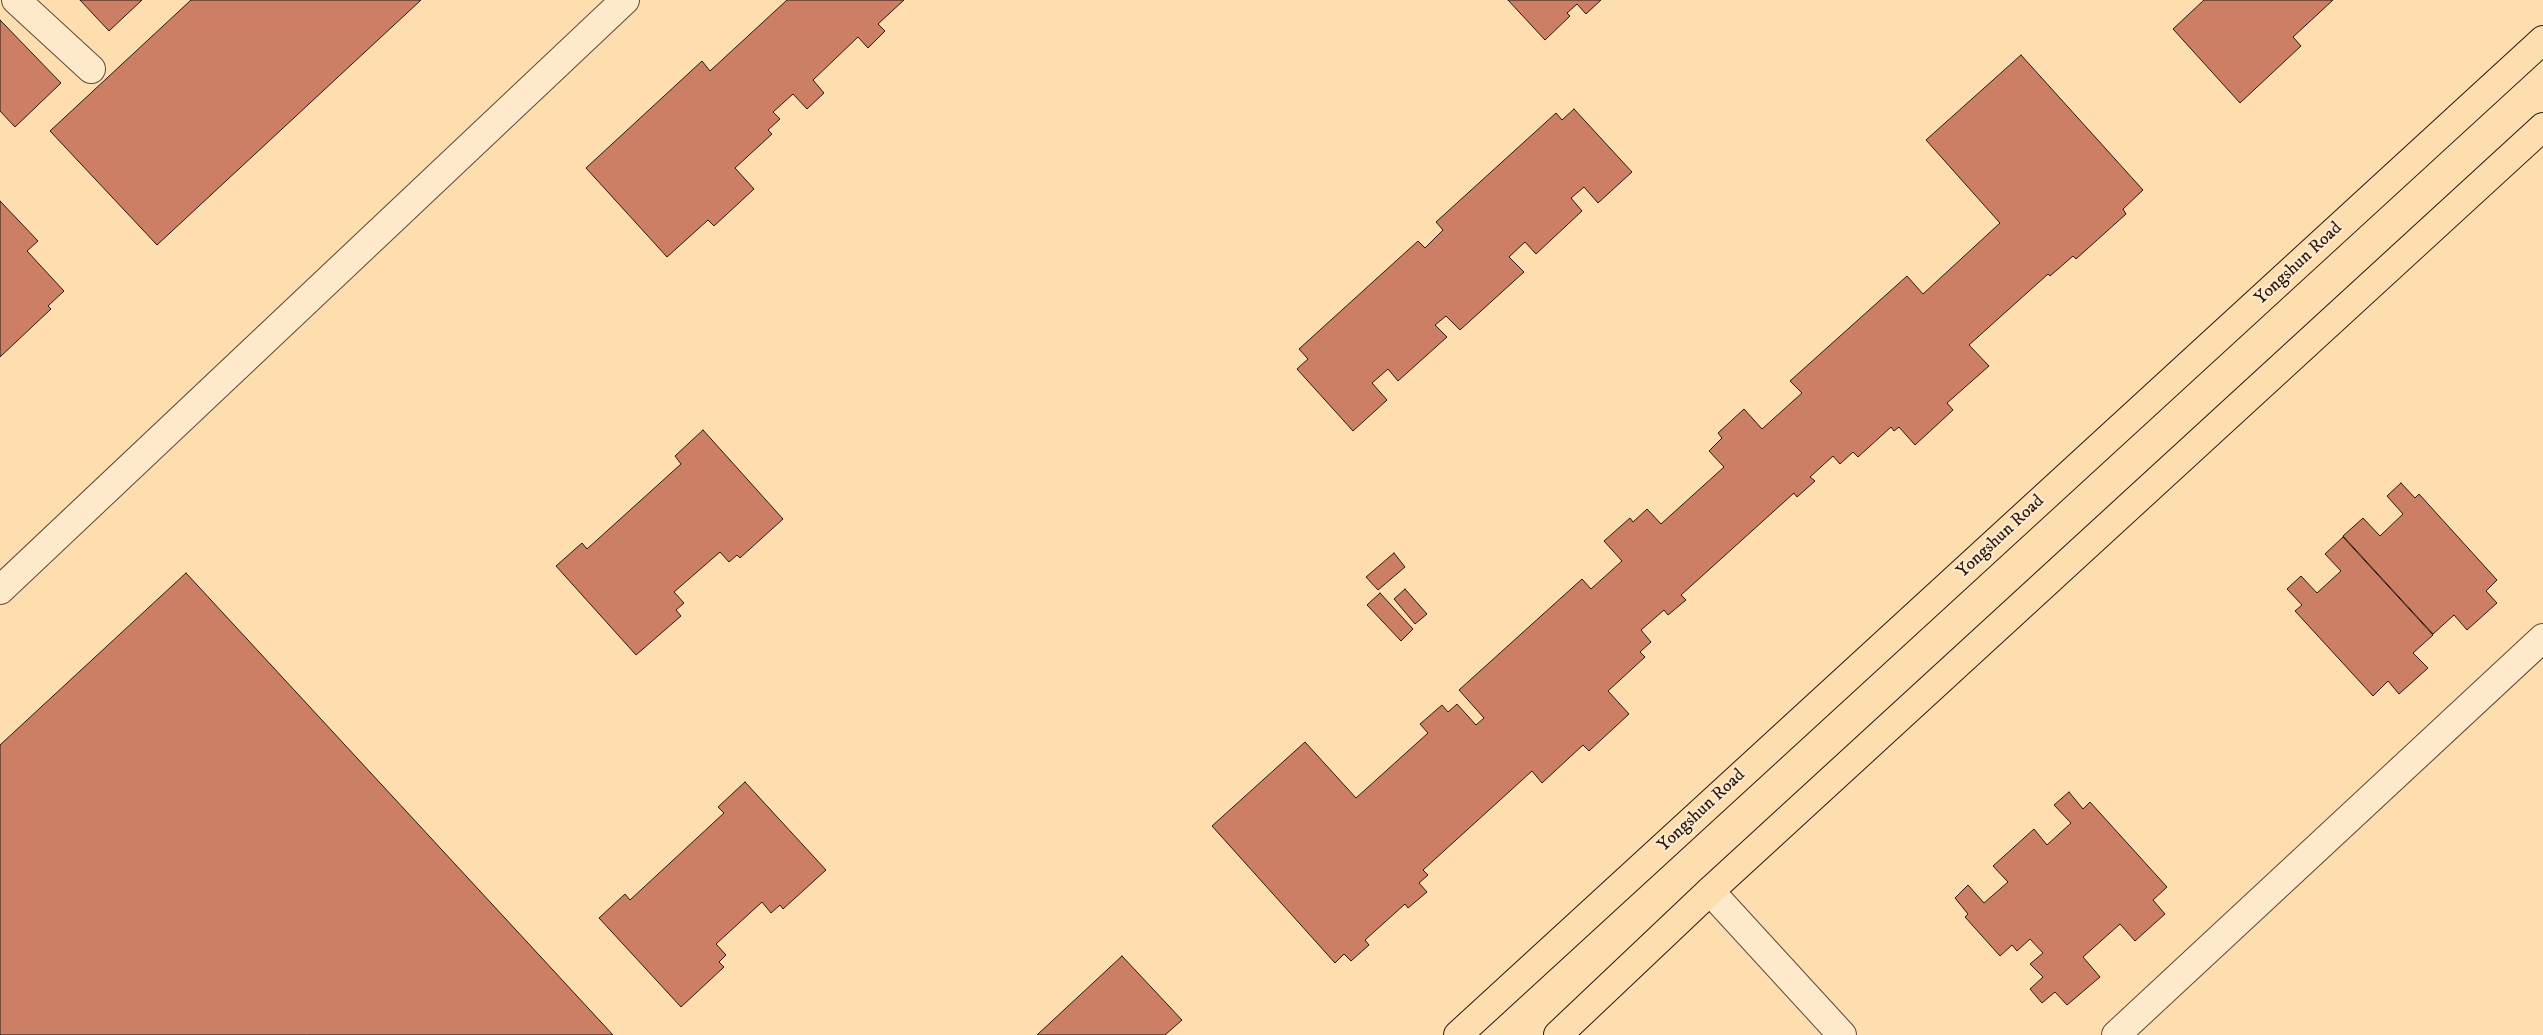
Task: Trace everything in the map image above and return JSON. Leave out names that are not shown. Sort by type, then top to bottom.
[{"type":"main road","name":"Yongshun Road","points":[[1458,1035],[2543,40]]},
{"type":"main road","points":[[1558,1035],[1710,891],[2543,127]]},
{"type":"street","points":[[16,0],[91,70]]},
{"type":"street","points":[[0,590],[626,0]]},
{"type":"street","points":[[2116,1035],[2543,638]]},
{"type":"street","points":[[1710,891],[1842,1035]]},
{"type":"building","points":[[80,0],[142,0],[109,31]]},
{"type":"building","points":[[191,0],[421,0],[157,245],[50,131]]},
{"type":"building","points":[[787,0],[904,0],[878,24],[885,31],[868,48],[858,37],[813,80],[824,93],[807,109],[793,94],[773,112],[780,119],[768,130],[772,134],[735,168],[754,189],[714,226],[708,220],[667,257],[586,168],[702,61],[710,71]]},
{"type":"building","points":[[1508,0],[1601,0],[1586,14],[1577,4],[1567,13],[1570,16],[1545,40]]},
{"type":"building","points":[[2204,0],[2333,0],[2293,37],[2301,46],[2240,103],[2173,29]]},
{"type":"building","points":[[0,20],[61,83],[15,127],[0,111]]},
{"type":"building","points":[[2021,55],[2143,190],[2123,209],[2126,214],[2076,259],[2073,256],[2050,276],[2048,274],[1969,345],[1989,366],[1947,403],[1953,410],[1915,445],[1899,427],[1894,431],[1891,427],[1858,457],[1853,452],[1840,464],[1833,456],[1810,477],[1815,481],[1797,497],[1794,493],[1681,595],[1686,600],[1668,615],[1664,610],[1641,630],[1651,642],[1640,652],[1645,657],[1608,691],[1629,714],[1589,751],[1583,745],[1542,783],[1532,771],[1423,870],[1428,875],[1419,883],[1427,892],[1408,908],[1405,904],[1365,940],[1369,945],[1351,961],[1344,954],[1335,963],[1212,826],[1305,742],[1356,798],[1428,733],[1420,724],[1442,705],[1448,712],[1457,704],[1476,725],[1484,718],[1459,690],[1582,579],[1591,589],[1622,561],[1604,541],[1630,518],[1633,522],[1647,509],[1661,524],[1724,467],[1709,451],[1722,438],[1718,433],[1744,409],[1762,429],[1802,393],[1790,381],[1907,276],[1923,294],[2000,223],[1926,140]]},
{"type":"building","points":[[1574,109],[1632,172],[1598,203],[1584,187],[1571,198],[1582,211],[1536,254],[1525,242],[1509,257],[1524,272],[1460,330],[1446,316],[1435,325],[1447,337],[1398,381],[1388,369],[1372,383],[1387,400],[1353,431],[1297,369],[1308,359],[1299,349],[1418,241],[1425,248],[1443,230],[1436,222],[1556,113],[1562,120]]},
{"type":"building","points":[[0,201],[38,241],[27,251],[64,291],[48,306],[51,309],[0,357]]},
{"type":"building","points":[[703,430],[783,519],[740,558],[737,555],[729,562],[720,552],[674,592],[684,603],[676,610],[681,616],[636,655],[556,566],[582,543],[587,549],[681,464],[675,456]]},
{"type":"building","points":[[2401,483],[2415,498],[2419,494],[2497,580],[2486,591],[2497,603],[2467,630],[2454,615],[2433,634],[2343,536],[2363,518],[2380,536],[2403,514],[2387,496]]},
{"type":"building","points":[[2343,537],[2433,635],[2413,653],[2428,668],[2399,694],[2388,681],[2373,696],[2295,611],[2302,605],[2287,589],[2301,576],[2317,593],[2341,571],[2325,554]]},
{"type":"building","points":[[1394,553],[1405,567],[1378,590],[1366,577]]},
{"type":"building","points":[[186,573],[613,1035],[0,1035],[0,745]]},
{"type":"building","points":[[1405,589],[1427,614],[1415,624],[1394,599]]},
{"type":"building","points":[[1380,593],[1413,629],[1401,641],[1367,605]]},
{"type":"building","points":[[745,782],[826,870],[783,909],[780,905],[771,913],[762,902],[716,944],[726,955],[719,962],[724,967],[681,1007],[599,918],[625,894],[630,900],[724,813],[718,807]]},
{"type":"building","points":[[2069,792],[2083,809],[2090,802],[2167,887],[2153,900],[2165,914],[2135,941],[2120,924],[2083,957],[2100,977],[2067,1005],[2055,992],[2042,1003],[2030,989],[2043,977],[2030,964],[2043,953],[2030,939],[2017,951],[2012,945],[2000,956],[1965,917],[1968,914],[1955,898],[1968,885],[1984,903],[2008,882],[1993,866],[2034,829],[2047,845],[2071,823],[2054,805]]},
{"type":"building","points":[[1122,956],[1182,1020],[1165,1035],[1037,1035]]}]
